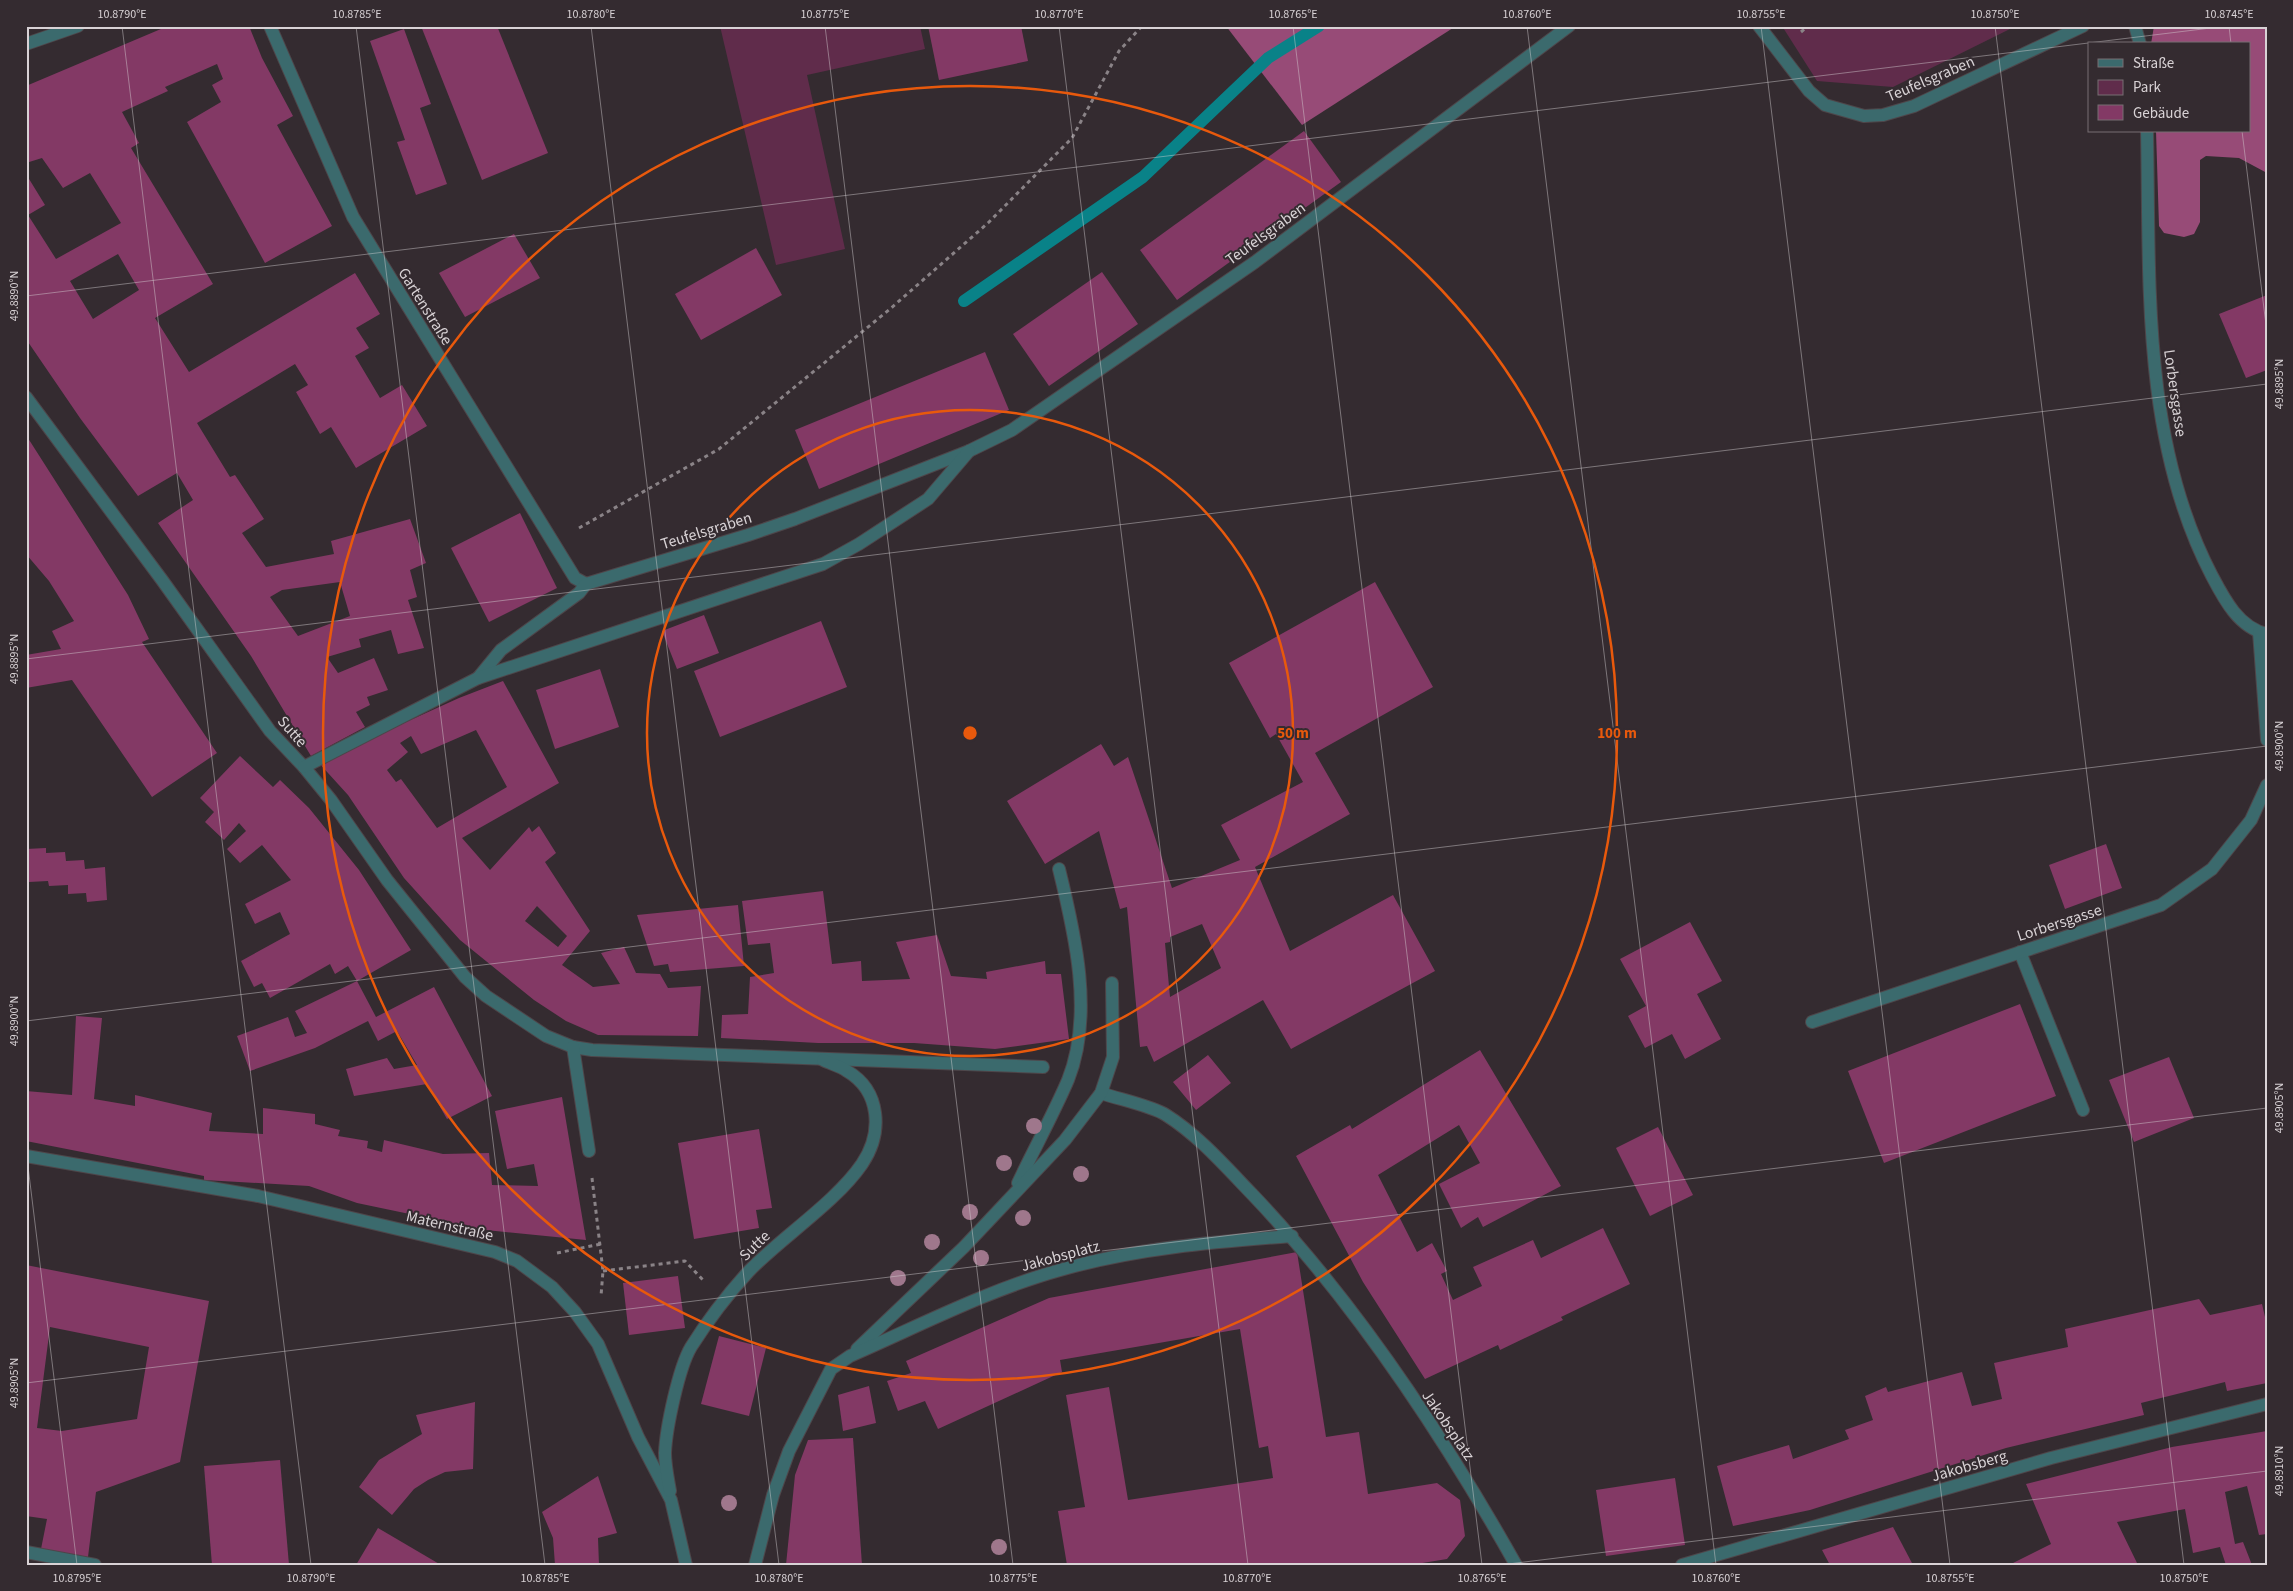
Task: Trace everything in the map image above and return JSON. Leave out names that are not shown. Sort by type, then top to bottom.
[{"type":"street","points":[[26,44],[78,26]]},
{"type":"street","name":"Gartenstraße","points":[[270,26],[353,217],[574,578],[586,584]]},
{"type":"street","name":"Teufelsgraben","points":[[478,678],[501,650],[579,593],[586,584],[764,530],[969,451],[1012,430],[1194,305],[1570,26]]},
{"type":"street","name":"Teufelsgraben","points":[[1759,26],[1809,91],[1825,105],[1864,116],[1883,115],[1914,106],[2083,26]]},
{"type":"street","points":[[2135,26],[2139,42]]},
{"type":"street","name":"Lorbersgasse","points":[[2147,132],[2153,358],[2173,478],[2196,546],[2229,608],[2263,633],[2267,740]]},
{"type":"street","name":"Sutte","points":[[26,397],[162,580],[270,731],[304,767],[331,800],[387,880],[465,977],[486,996],[519,1019],[546,1036],[572,1047],[613,1051],[1043,1067]]},
{"type":"street","name":"Teufelsgraben","points":[[304,767],[478,678],[823,564],[859,544],[928,499],[969,451]]},
{"type":"street","name":"Lorbersgasse","points":[[1812,1022],[2161,905],[2212,869],[2251,820],[2267,786]]},
{"type":"street","name":"Jakobsplatz","points":[[1012,1194],[1068,1078],[1080,1028],[1080,977],[1074,926],[1059,869]]},
{"type":"street","points":[[2020,952],[2083,1110]]},
{"type":"street","name":"Jakobsplatz","points":[[755,1565],[773,1495],[789,1451],[831,1369],[850,1356],[964,1247],[1065,1140],[1101,1094],[1113,1056],[1112,984]]},
{"type":"street","points":[[572,1047],[589,1151]]},
{"type":"street","name":"Sutte","points":[[671,1500],[665,1454],[673,1401],[690,1348],[723,1302],[763,1258],[842,1185],[862,1163],[874,1139],[876,1112],[868,1090],[848,1071],[816,1058]]},
{"type":"street","name":"Jakobsplatz","points":[[1101,1094],[1165,1114],[1215,1155],[1292,1236],[1389,1364],[1450,1455],[1516,1565]]},
{"type":"street","name":"Maternstraße","points":[[26,1156],[258,1196],[495,1252],[517,1261],[552,1287],[575,1312],[598,1344],[638,1436],[671,1500],[686,1565]]},
{"type":"street","name":"Jakobsplatz","points":[[850,1356],[1016,1284],[1061,1270],[1134,1252],[1205,1243],[1292,1236]]},
{"type":"street","name":"Jakobsberg","points":[[1682,1565],[2051,1458],[2267,1404]]},
{"type":"street","points":[[26,1552],[95,1565]]},
{"type":"path","points":[[593,520],[719,449],[890,309],[988,223],[1072,138],[1119,51],[1142,26]]},
{"type":"path","points":[[594,1190],[602,1263]]},
{"type":"path","points":[[603,1271],[685,1261],[723,1302]]},
{"type":"green space","points":[[720,26],[920,26],[925,49],[807,75],[845,249],[776,265]]},
{"type":"green space","points":[[1782,26],[2016,26],[1893,87],[1817,81]]},
{"type":"shaded area","points":[[1226,26],[1456,26],[1302,125]]},
{"type":"shaded area","points":[[2154,26],[2267,26],[2267,173],[2239,158],[2206,156],[2200,160],[2200,222],[2194,234],[2184,237],[2164,233],[2159,226],[2156,132],[2250,132],[2250,42],[2151,42]]},
{"type":"building","points":[[168,26],[249,26],[262,58],[293,116],[277,125],[332,226],[265,263],[187,122],[221,102],[212,85],[223,79],[217,64],[165,87],[168,91],[122,112],[139,143],[131,148],[213,284],[155,318],[189,372],[355,273],[380,314],[356,328],[369,348],[355,356],[380,398],[402,385],[427,426],[356,468],[331,427],[320,434],[296,392],[308,385],[295,364],[197,423],[230,477],[235,475],[264,519],[242,533],[266,567],[334,554],[331,541],[410,519],[426,563],[410,570],[417,597],[408,600],[424,648],[398,654],[391,630],[359,639],[361,647],[327,657],[338,673],[374,658],[388,690],[367,697],[370,705],[356,712],[365,727],[311,756],[251,656],[158,523],[193,500],[177,473],[138,496],[80,418],[26,339],[26,174],[45,205],[28,215],[56,259],[121,223],[90,173],[63,188],[42,158],[26,163],[26,86]],"holes":[[[118,254],[139,290],[93,319],[70,281]],[[340,582],[350,616],[298,636],[270,597],[282,590]]]},
{"type":"building","points":[[421,26],[497,26],[548,153],[482,180]]},
{"type":"building","points":[[928,26],[1021,26],[1028,61],[939,80]]},
{"type":"building","points":[[404,29],[431,104],[420,108],[447,184],[416,195],[397,142],[405,140],[370,41]]},
{"type":"building","points":[[1304,131],[1341,182],[1177,300],[1140,250]]},
{"type":"building","points":[[514,234],[540,278],[465,317],[439,273]]},
{"type":"building","points":[[756,248],[782,295],[701,340],[675,294]]},
{"type":"building","points":[[1102,272],[1138,324],[1049,386],[1013,334]]},
{"type":"building","points":[[2267,295],[2267,370],[2246,378],[2219,314]]},
{"type":"building","points":[[985,352],[1009,410],[819,489],[795,430]]},
{"type":"building","points":[[26,435],[128,595],[149,639],[142,642],[217,753],[152,797],[72,680],[26,688],[26,655],[61,649],[52,631],[74,621],[49,581],[26,554]]},
{"type":"building","points":[[520,513],[557,588],[489,622],[451,548]]},
{"type":"building","points":[[1375,582],[1433,687],[1315,753],[1350,814],[1255,867],[1290,951],[1393,895],[1435,971],[1291,1049],[1263,1000],[1154,1062],[1147,1046],[1140,1047],[1127,907],[1120,909],[1099,831],[1045,864],[1007,801],[1101,744],[1114,766],[1128,757],[1172,888],[1240,860],[1221,825],[1303,782],[1276,734],[1270,738],[1229,663]],"holes":[[[1202,924],[1221,968],[1170,997],[1165,943],[1170,942],[1170,937]]]},
{"type":"building","points":[[704,615],[719,653],[677,669],[662,631]]},
{"type":"building","points":[[821,621],[847,687],[720,737],[694,671]]},
{"type":"building","points":[[600,669],[619,727],[555,749],[536,690]]},
{"type":"building","points":[[503,681],[559,783],[462,838],[490,870],[529,827],[532,832],[539,826],[556,853],[545,862],[590,931],[562,965],[593,987],[620,984],[601,953],[624,947],[636,973],[660,974],[668,988],[701,986],[698,1036],[598,1035],[566,1021],[534,1000],[460,940],[404,878],[348,795],[318,762],[459,698]],"holes":[[[476,730],[507,787],[437,828],[401,779],[396,782],[387,770],[408,752],[400,743],[411,736],[421,754]],[[537,906],[567,936],[558,947],[525,921]]]},
{"type":"building","points":[[240,756],[273,787],[280,780],[309,808],[359,870],[411,950],[357,981],[348,966],[335,974],[330,964],[270,998],[262,983],[254,987],[241,961],[290,934],[280,912],[255,924],[245,904],[291,880],[262,845],[240,863],[227,849],[246,831],[239,823],[224,840],[205,822],[214,812],[200,798]]},
{"type":"building","points":[[2106,844],[2122,888],[2065,909],[2049,865]]},
{"type":"building","points":[[46,848],[46,853],[65,852],[66,861],[84,860],[85,869],[105,867],[107,900],[87,902],[86,893],[68,894],[68,885],[49,886],[48,881],[29,882],[29,873],[26,873],[26,849]]},
{"type":"building","points":[[823,891],[832,964],[861,961],[862,981],[910,979],[896,942],[937,935],[951,976],[987,979],[986,972],[1045,961],[1046,974],[1061,974],[1069,1039],[995,1049],[914,1043],[818,1043],[721,1038],[722,1015],[748,1014],[750,977],[774,973],[770,943],[748,945],[742,901]]},
{"type":"building","points":[[738,905],[744,966],[670,972],[668,964],[654,966],[637,915]]},
{"type":"building","points":[[1690,922],[1722,981],[1697,994],[1721,1039],[1685,1059],[1672,1034],[1645,1048],[1628,1016],[1646,1006],[1620,959]]},
{"type":"building","points":[[357,981],[376,1017],[434,987],[492,1096],[447,1119],[427,1084],[354,1096],[346,1069],[387,1058],[394,1069],[417,1065],[397,1031],[378,1041],[368,1021],[315,1048],[250,1071],[237,1036],[288,1017],[295,1037],[307,1033],[295,1011]]},
{"type":"building","points":[[2020,1004],[2056,1096],[1884,1163],[1848,1071]]},
{"type":"building","points":[[76,1016],[102,1018],[94,1099],[135,1106],[135,1095],[212,1113],[209,1131],[263,1134],[263,1108],[315,1114],[315,1124],[340,1130],[338,1136],[368,1141],[367,1148],[382,1152],[384,1140],[443,1154],[489,1153],[492,1185],[538,1186],[534,1164],[507,1169],[495,1111],[562,1097],[586,1240],[486,1230],[357,1203],[309,1186],[204,1180],[204,1176],[26,1141],[26,1091],[72,1095]]},
{"type":"building","points":[[1480,1050],[1561,1186],[1483,1227],[1478,1217],[1461,1228],[1439,1184],[1480,1163],[1459,1125],[1378,1175],[1417,1252],[1432,1243],[1447,1271],[1441,1274],[1453,1300],[1482,1286],[1473,1267],[1533,1240],[1541,1258],[1603,1228],[1630,1284],[1561,1317],[1563,1320],[1500,1350],[1498,1345],[1425,1379],[1363,1282],[1296,1156],[1350,1125],[1352,1129]]},
{"type":"building","points":[[1208,1055],[1231,1083],[1196,1110],[1173,1082]]},
{"type":"building","points":[[2169,1057],[2194,1118],[2134,1142],[2109,1080]]},
{"type":"building","points":[[1658,1127],[1693,1195],[1650,1216],[1616,1148]]},
{"type":"building","points":[[759,1129],[772,1208],[756,1210],[759,1228],[694,1239],[678,1143]]},
{"type":"building","points":[[1297,1252],[1326,1437],[1359,1432],[1368,1494],[1437,1483],[1460,1500],[1465,1536],[1447,1559],[1410,1565],[1067,1565],[1058,1511],[1085,1507],[1066,1395],[1109,1387],[1128,1500],[1273,1478],[1268,1446],[1259,1448],[1240,1329],[1060,1360],[1062,1372],[938,1429],[925,1401],[898,1411],[887,1381],[911,1373],[906,1361],[1049,1298]]},
{"type":"building","points":[[26,1265],[209,1301],[180,1462],[96,1492],[88,1557],[41,1549],[47,1519],[26,1516]],"holes":[[[50,1327],[149,1347],[137,1419],[62,1431],[37,1428]]]},
{"type":"building","points":[[678,1276],[685,1328],[629,1335],[623,1283]]},
{"type":"building","points":[[2199,1299],[2210,1315],[2262,1304],[2265,1317],[2267,1317],[2267,1383],[2227,1391],[2225,1382],[2141,1403],[2144,1415],[2006,1448],[1810,1510],[1733,1526],[1717,1466],[1789,1445],[1793,1459],[1849,1439],[1845,1430],[1873,1420],[1865,1396],[1886,1387],[1888,1392],[1962,1372],[1972,1406],[2002,1399],[1994,1363],[2068,1347],[2065,1329]]},
{"type":"building","points":[[719,1336],[766,1348],[749,1416],[701,1404]]},
{"type":"building","points":[[869,1386],[876,1423],[843,1431],[838,1395]]},
{"type":"building","points":[[475,1402],[473,1469],[445,1472],[428,1480],[414,1489],[392,1515],[359,1487],[379,1460],[422,1434],[416,1415]]},
{"type":"building","points":[[2267,1431],[2267,1534],[2259,1535],[2247,1486],[2225,1492],[2235,1544],[2243,1542],[2252,1565],[2226,1565],[2220,1547],[2193,1553],[2185,1509],[2117,1522],[2138,1565],[2009,1565],[2051,1544],[2026,1484],[2172,1447]]},
{"type":"building","points":[[853,1438],[862,1565],[786,1565],[795,1475],[808,1440]]},
{"type":"building","points":[[280,1460],[289,1565],[212,1565],[204,1466]]},
{"type":"building","points":[[598,1476],[617,1533],[598,1538],[599,1565],[555,1565],[553,1538],[542,1512]]},
{"type":"building","points":[[1675,1478],[1685,1545],[1606,1556],[1596,1490]]},
{"type":"building","points":[[1893,1527],[1913,1565],[1830,1565],[1822,1550]]},
{"type":"building","points":[[378,1528],[441,1565],[356,1565]]},
{"type":"waterway","points":[[964,301],[1143,177],[1268,58],[1319,26]]}]
